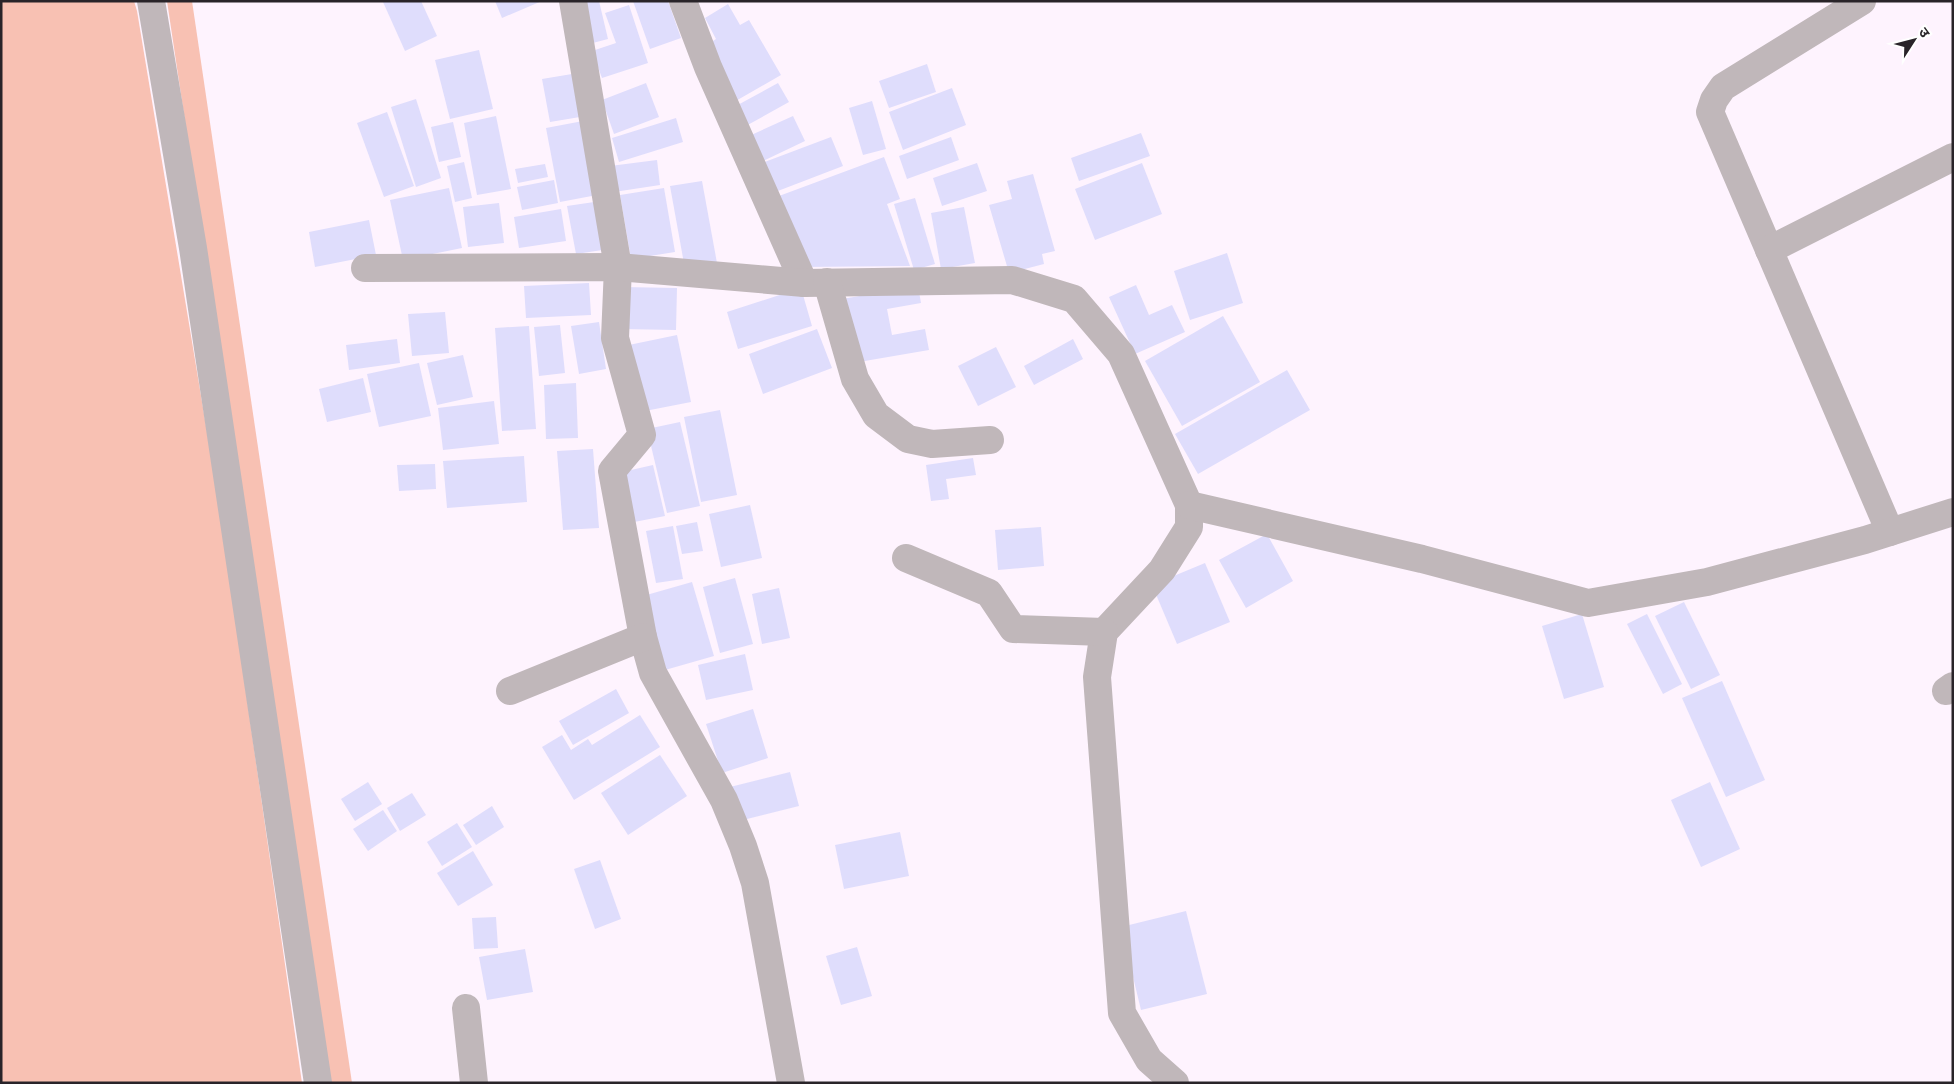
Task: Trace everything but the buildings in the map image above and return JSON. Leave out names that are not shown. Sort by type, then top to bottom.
[{"type":"street","points":[[151,1],[193,248],[318,1083]]},
{"type":"street","points":[[573,1],[618,267],[615,338],[642,435],[612,471],[643,637],[653,673],[724,800],[743,846],[755,883],[791,1083]]},
{"type":"street","points":[[683,1],[708,67],[815,282],[854,379],[876,415],[908,439],[932,444],[990,440]]},
{"type":"street","points":[[1862,1],[1723,87],[1714,100],[1710,112],[1890,532]]},
{"type":"street","points":[[1769,250],[1953,157]]},
{"type":"street","points":[[365,268],[618,267],[815,282],[1012,280],[1074,299],[1121,354],[1189,516],[1162,570],[1104,632],[1097,677],[1122,1013],[1149,1060],[1172,1082]]},
{"type":"street","points":[[1189,516],[1230,513],[1422,559],[1588,603],[1707,582],[1890,532],[1953,512]]},
{"type":"street","points":[[906,558],[989,593],[1013,629],[1104,632]]},
{"type":"street","points":[[510,691],[643,637]]},
{"type":"street","points":[[466,1008],[474,1083]]},
{"type":"shaded area","points":[[1,1],[134,1],[137,11],[219,504],[302,1083],[1,1083]]},
{"type":"shaded area","points":[[167,1],[192,1],[352,1083],[329,1083]]}]
